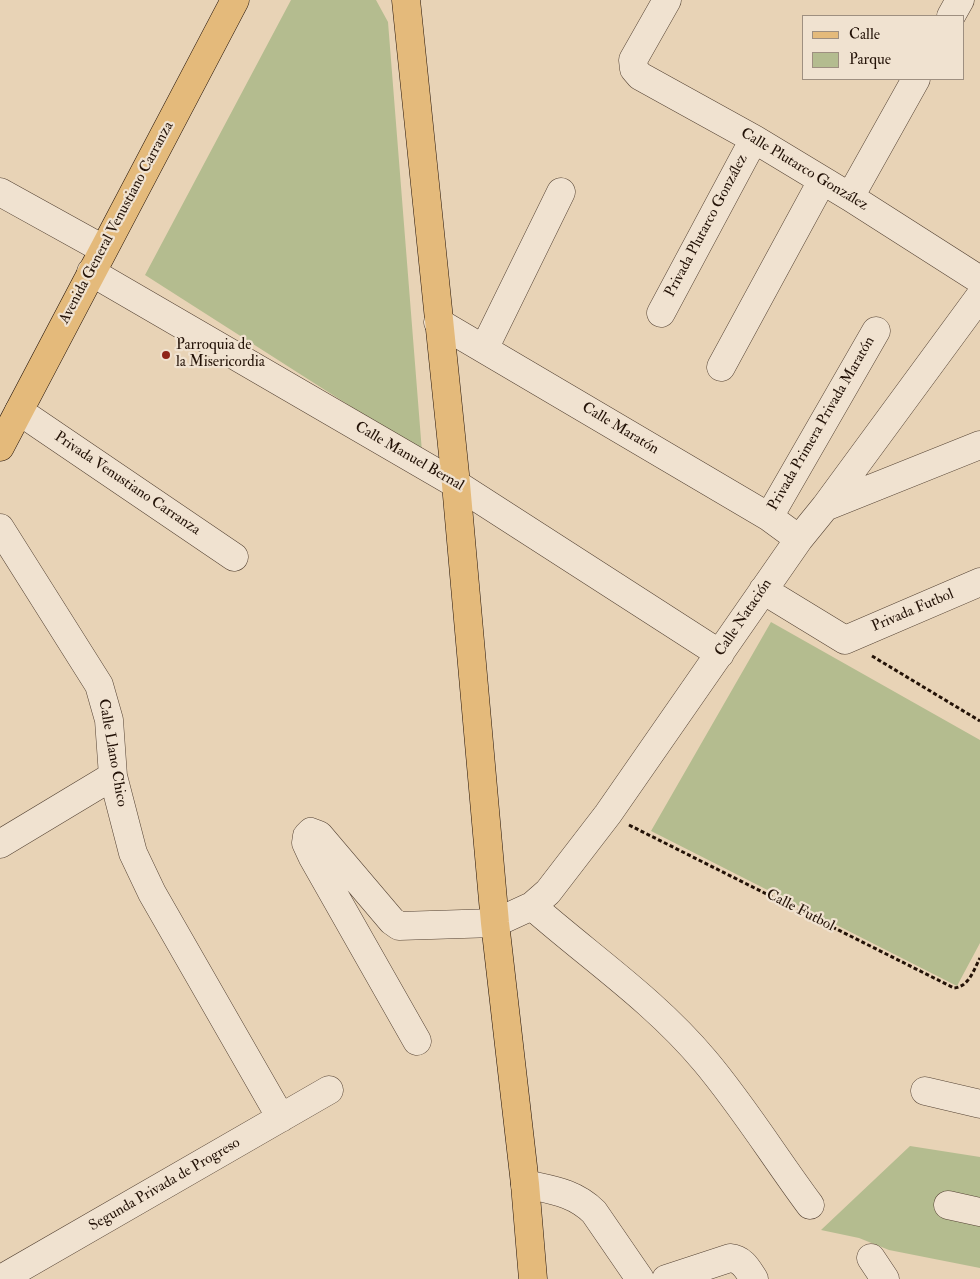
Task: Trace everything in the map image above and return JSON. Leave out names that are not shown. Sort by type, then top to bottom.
[{"type":"main road","name":"Avenida General Venustiano Carranza","points":[[0,447],[235,0]]},
{"type":"main road","points":[[406,0],[456,484],[495,924],[525,1184],[533,1279]]},
{"type":"street","name":"Calle Plutarco González","points":[[667,0],[633,60],[634,69],[640,76],[754,139],[850,197],[980,280]]},
{"type":"street","points":[[952,15],[960,0]]},
{"type":"street","points":[[850,197],[915,80]]},
{"type":"street","name":"Privada Plutarco González","points":[[660,313],[754,139]]},
{"type":"street","points":[[721,367],[822,181]]},
{"type":"street","points":[[0,192],[103,249]]},
{"type":"street","points":[[484,348],[561,192]]},
{"type":"street","name":"Calle Manuel Bernal","points":[[91,272],[456,484],[720,654]]},
{"type":"street","name":"Calle Natación","points":[[495,924],[532,906],[562,876],[608,814],[799,539],[825,507],[980,296]]},
{"type":"street","name":"Calle Maratón","points":[[438,322],[769,517],[799,539]]},
{"type":"street","name":"Privada Primera Privada Maratón","points":[[769,517],[876,331]]},
{"type":"street","name":"Privada Venustiano Carranza","points":[[19,411],[234,557]]},
{"type":"street","points":[[825,507],[980,445]]},
{"type":"street","name":"Calle Llano Chico","points":[[0,528],[100,685],[109,720],[114,776],[126,832],[141,872],[281,1118]]},
{"type":"street","name":"Privada Futbol","points":[[845,640],[980,582]]},
{"type":"street","points":[[763,590],[845,640]]},
{"type":"street","points":[[0,844],[114,776]]},
{"type":"street","points":[[417,1042],[312,856],[306,839],[311,832],[319,835],[399,926],[495,924]]},
{"type":"street","points":[[532,906],[631,987],[664,1017],[705,1061],[810,1205]]},
{"type":"street","name":"Segunda Privada de Progreso","points":[[1,1279],[329,1090]]},
{"type":"street","points":[[926,1092],[980,1104]]},
{"type":"street","points":[[525,1184],[575,1197],[584,1203],[594,1212],[640,1279]]},
{"type":"street","points":[[948,1205],[980,1212]]},
{"type":"street","points":[[666,1279],[730,1258],[744,1264],[754,1279]]},
{"type":"path","points":[[845,640],[980,721]]},
{"type":"path","name":"Calle Futbol","points":[[608,814],[954,988],[961,987],[967,983],[980,958]]},
{"type":"green space","points":[[291,0],[376,0],[388,22],[422,452],[145,275]]},
{"type":"green space","points":[[771,622],[980,740],[980,943],[957,986],[651,831]]},
{"type":"green space","points":[[910,1146],[980,1157],[980,1268],[889,1250],[859,1238],[821,1230]]},
{"type":"place","name":"Parroquia de la Misericordia","points":[[166,355]]}]
